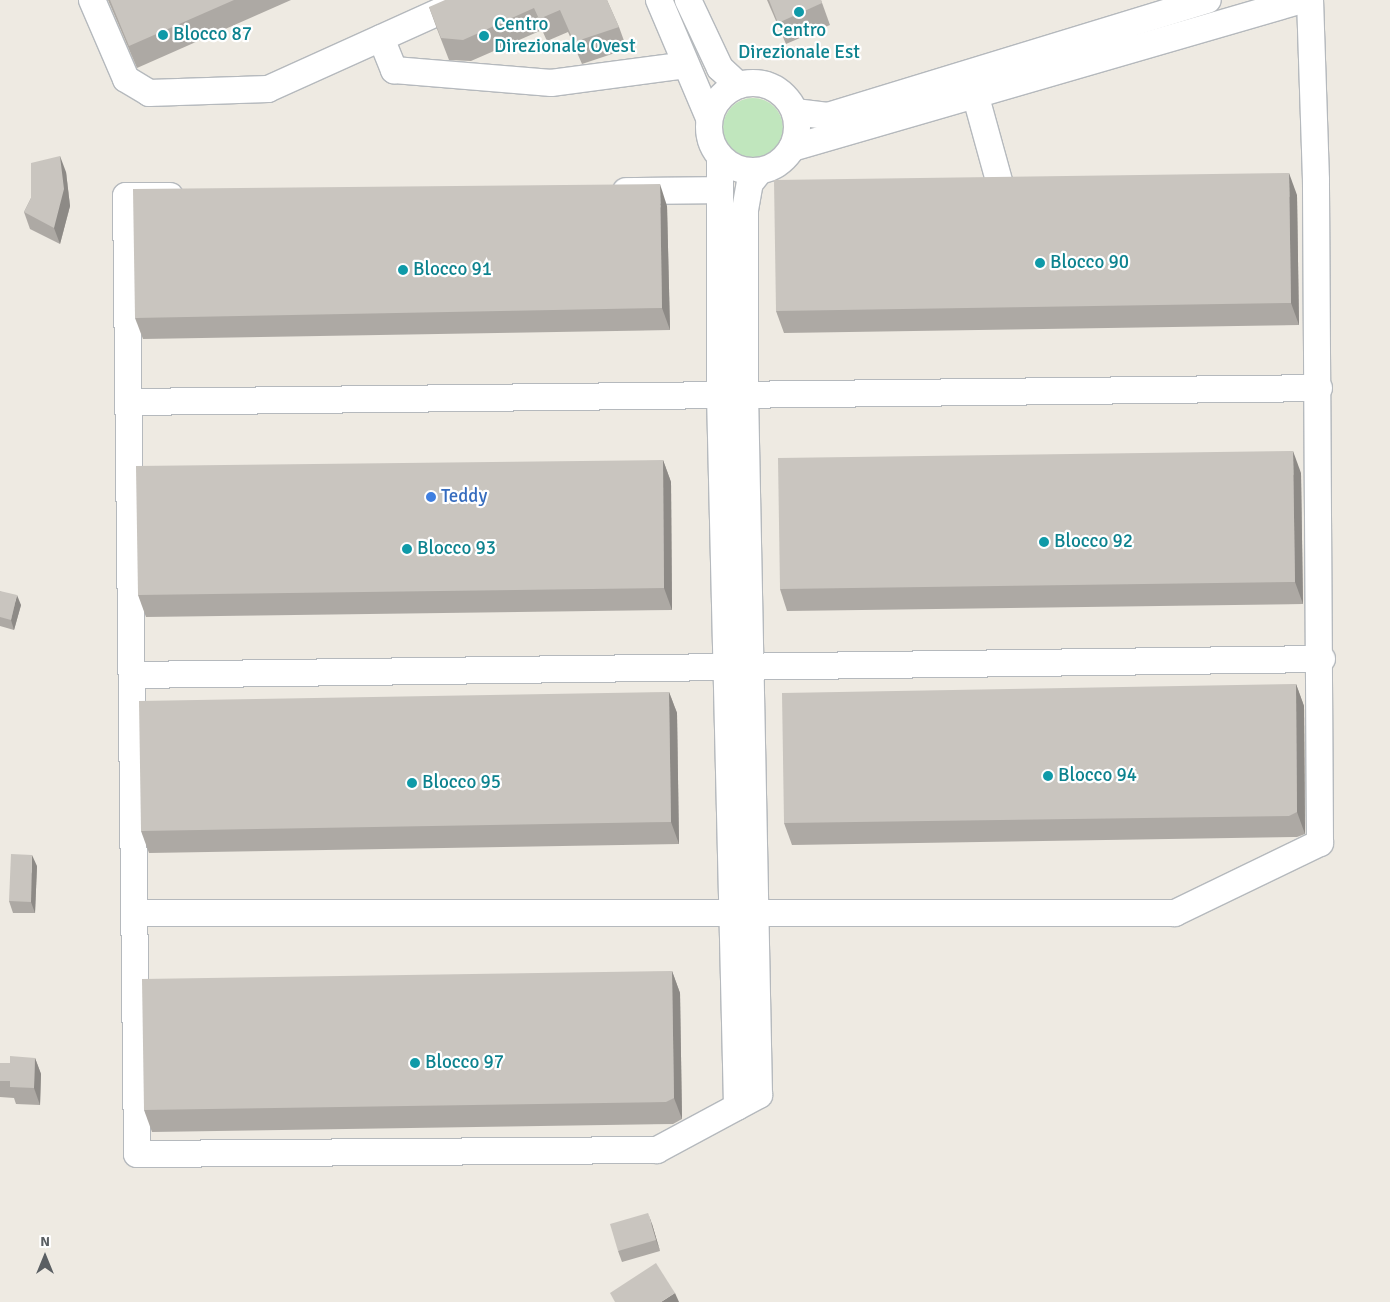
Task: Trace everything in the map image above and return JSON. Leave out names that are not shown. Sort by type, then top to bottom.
[{"type":"lane","points":[[92,0],[126,79],[149,93],[268,89],[465,0]]},
{"type":"lane","points":[[659,0],[709,118]]},
{"type":"lane","points":[[688,0],[720,68],[738,85]]},
{"type":"lane","points":[[720,158],[745,171],[759,172],[772,168],[792,148],[1208,0]]},
{"type":"lane","points":[[796,112],[828,116],[972,85],[1302,0]]},
{"type":"lane","points":[[135,914],[1175,912],[1320,843],[1322,659],[1316,180],[1310,0]]},
{"type":"lane","points":[[381,38],[394,70],[551,83],[643,68],[682,54]]},
{"type":"lane","points":[[196,195],[126,196],[137,1154],[657,1150],[748,1101],[732,395],[718,190],[720,158],[708,133],[709,118],[714,104],[738,85],[768,85],[782,93],[796,112],[792,148]]},
{"type":"lane","points":[[972,85],[1000,184]]},
{"type":"lane","points":[[732,395],[745,210],[750,183],[759,172]]},
{"type":"lane","points":[[1286,180],[1316,180]]},
{"type":"lane","points":[[970,185],[1030,184]]},
{"type":"lane","points":[[600,191],[718,190]]},
{"type":"lane","points":[[129,402],[1318,388]]},
{"type":"lane","points":[[132,675],[1322,659]]},
{"type":"green space","points":[[753,98],[770,103],[778,111],[783,128],[778,145],[770,153],[753,158],[736,153],[728,145],[723,128],[728,111],[736,103]]},
{"type":"building","points":[[110,0],[234,0],[129,46]]},
{"type":"building","points":[[445,0],[607,0],[619,27],[574,42],[560,10],[539,19],[534,8],[463,40],[441,38],[429,7]]},
{"type":"building","points":[[769,0],[821,0],[822,3],[778,23]]},
{"type":"building","points":[[60,156],[64,189],[54,228],[24,212],[31,198],[31,163]]},
{"type":"building","name":"Blocco 90","points":[[1289,173],[1291,303],[776,311],[774,180]]},
{"type":"building","name":"Blocco 91","points":[[660,184],[662,308],[135,318],[133,189]]},
{"type":"building","name":"Blocco 92","points":[[1293,451],[1295,582],[780,589],[778,458]]},
{"type":"building","name":"Blocco 93","points":[[663,460],[664,588],[138,595],[136,466]]},
{"type":"building","points":[[0,591],[17,595],[11,620],[0,617]]},
{"type":"building","name":"Blocco 94","points":[[1296,684],[1297,812],[1289,816],[784,823],[782,693]]},
{"type":"building","name":"Blocco 95","points":[[669,692],[671,822],[141,831],[139,701]]},
{"type":"building","points":[[11,854],[32,855],[31,902],[9,901]]},
{"type":"building","name":"Blocco 97","points":[[672,971],[674,1098],[666,1102],[144,1110],[142,979]]},
{"type":"building","points":[[10,1056],[35,1058],[34,1088],[10,1087],[10,1081],[0,1081],[0,1063],[10,1063]]},
{"type":"building","points":[[648,1213],[656,1240],[618,1251],[610,1224]]},
{"type":"building","points":[[656,1263],[675,1293],[661,1302],[615,1302],[610,1293]]},
{"type":"place","name":"Centro Direzionale Est","points":[[799,12]]},
{"type":"place","name":"Blocco 87","points":[[163,35]]},
{"type":"place","name":"Centro Direzionale Ovest","points":[[484,36]]},
{"type":"place","name":"Blocco 90","points":[[1040,263]]},
{"type":"place","name":"Blocco 91","points":[[403,270]]},
{"type":"place","name":"Teddy","points":[[431,497]]},
{"type":"place","name":"Blocco 92","points":[[1044,542]]},
{"type":"place","name":"Blocco 93","points":[[407,549]]},
{"type":"place","name":"Blocco 94","points":[[1048,776]]},
{"type":"place","name":"Blocco 95","points":[[412,783]]},
{"type":"place","name":"Blocco 97","points":[[415,1063]]}]
